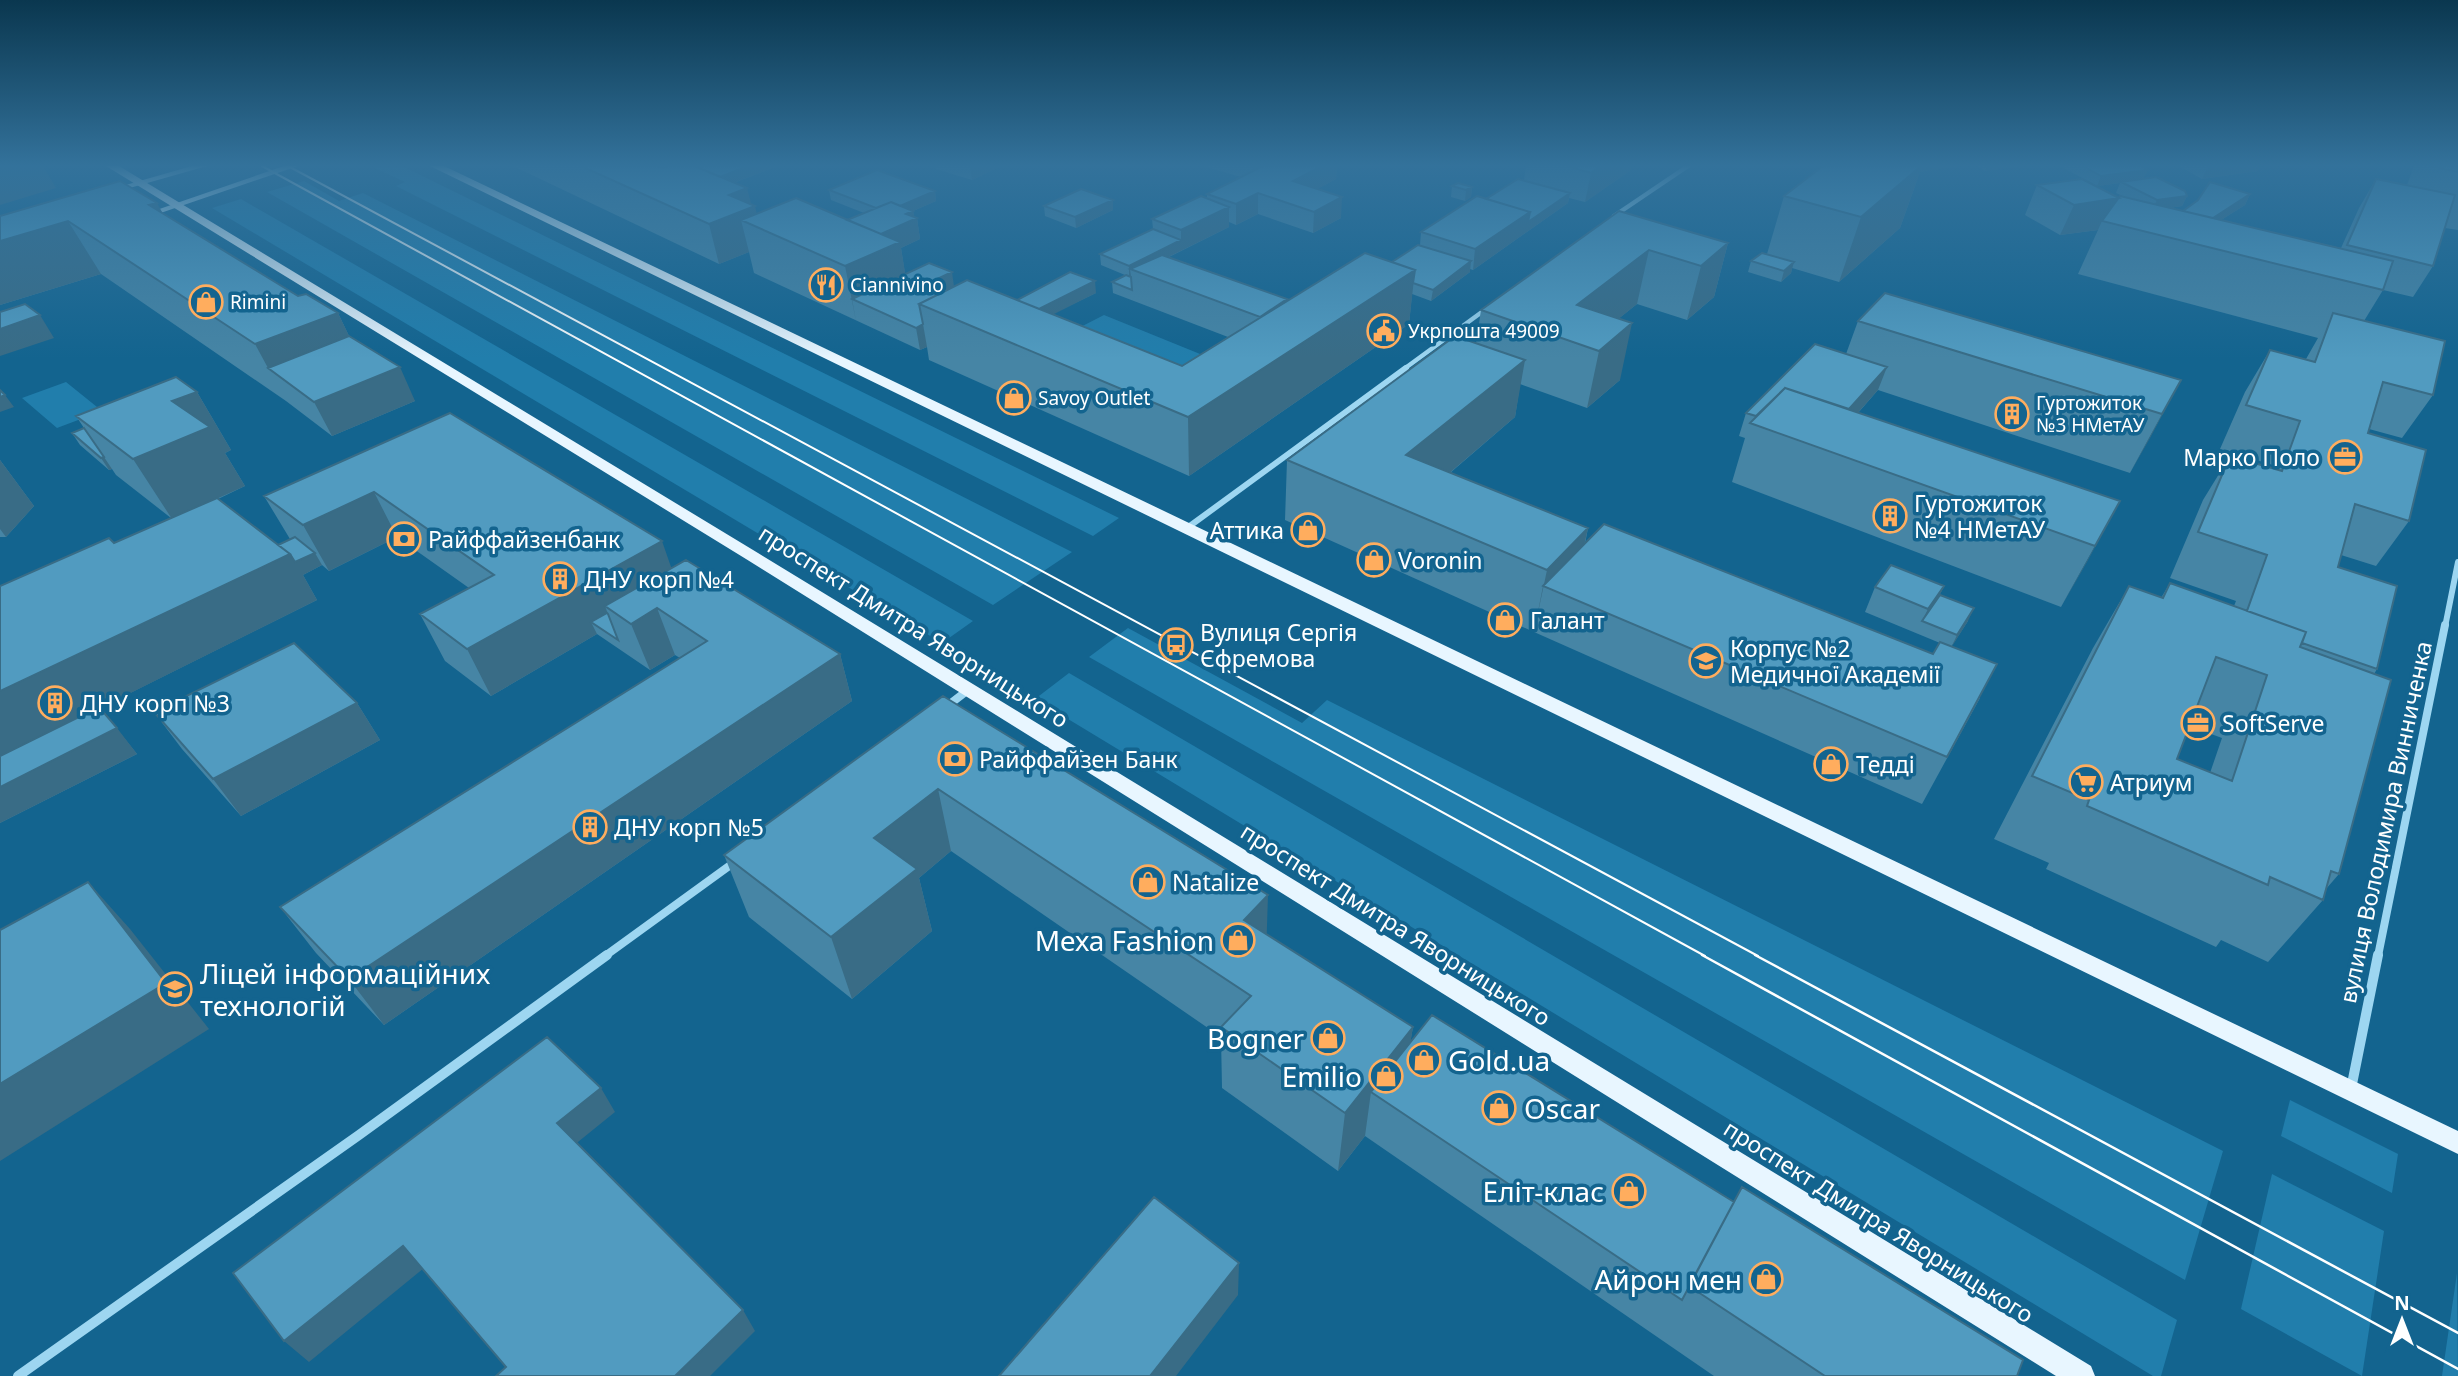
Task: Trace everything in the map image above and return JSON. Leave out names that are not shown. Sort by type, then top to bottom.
[{"type":"main road","name":"проспект Дмитра Яворницького","points":[[216,230],[671,506],[2081,1376]]},
{"type":"main road","points":[[568,230],[2458,1143]]},
{"type":"street","points":[[1187,528],[1495,303]]},
{"type":"street","name":"вулиця Володимира Винниченка","points":[[2351,1091],[2458,562]]},
{"type":"street","points":[[937,713],[968,690]]},
{"type":"street","points":[[18,1376],[427,1086],[740,858]]},
{"type":"shaded area","points":[[249,230],[295,230],[973,621],[942,643]]},
{"type":"shaded area","points":[[334,230],[436,230],[1072,552],[993,605]]},
{"type":"shaded area","points":[[484,230],[533,230],[1119,518],[1093,536]]},
{"type":"shaded area","points":[[1104,315],[1205,356],[1162,382],[1057,339]]},
{"type":"shaded area","points":[[66,382],[102,411],[57,428],[22,398]]},
{"type":"shaded area","points":[[1128,628],[1302,723],[1327,700],[2223,1151],[2185,1280],[1089,657]]},
{"type":"shaded area","points":[[1069,673],[2177,1320],[2161,1376],[2153,1376],[1035,699]]},
{"type":"shaded area","points":[[2290,1100],[2398,1154],[2392,1193],[2281,1136]]},
{"type":"shaded area","points":[[2272,1174],[2384,1231],[2362,1376],[2241,1309]]},
{"type":"shaded area","points":[[2457,1273],[2458,1376],[2442,1376]]},
{"type":"building","points":[[0,230],[37,230],[0,241]]},
{"type":"building","points":[[82,230],[190,230],[298,296],[306,294],[338,313],[255,344]]},
{"type":"building","points":[[764,230],[872,230],[900,242],[845,266]]},
{"type":"building","points":[[872,230],[890,230],[881,234]]},
{"type":"building","points":[[1150,230],[1181,240],[1129,266],[1100,254]]},
{"type":"building","points":[[1424,230],[1503,230],[1475,249],[1421,232]]},
{"type":"building","points":[[1592,230],[1684,230],[1728,243],[1701,266],[1649,250],[1577,305],[1632,323],[1599,351],[1481,310]]},
{"type":"building","points":[[2140,230],[2264,230],[2393,261],[2383,290]]},
{"type":"building","points":[[2353,230],[2444,230],[2433,266],[2347,245]]},
{"type":"building","points":[[1418,245],[1471,261],[1433,290],[1413,283],[1415,270],[1392,262]]},
{"type":"building","points":[[1365,253],[1415,270],[1188,417],[919,304],[967,280],[1182,366]]},
{"type":"building","points":[[1762,253],[1794,262],[1784,271],[1751,261]]},
{"type":"building","points":[[1162,255],[1287,299],[1260,317],[1130,269]]},
{"type":"building","points":[[929,263],[952,272],[929,283],[947,290],[919,304],[923,324],[916,328],[852,299]]},
{"type":"building","points":[[1070,272],[1095,281],[1039,309],[1017,300]]},
{"type":"building","points":[[1126,275],[1131,277],[1132,290],[1112,282]]},
{"type":"building","points":[[1885,293],[2181,380],[2162,414],[1858,321]]},
{"type":"building","points":[[25,304],[40,315],[0,329],[0,312]]},
{"type":"building","points":[[2333,313],[2445,341],[2433,395],[2383,382],[2368,433],[2426,450],[2409,521],[2355,504],[2338,567],[2397,586],[2377,669],[2302,643],[2306,632],[2247,611],[2267,555],[2198,532],[2230,456],[2282,471],[2300,421],[2246,405],[2270,350],[2315,362]]},
{"type":"building","points":[[349,336],[400,367],[314,402],[268,368]]},
{"type":"building","points":[[1455,336],[1525,360],[1406,455],[1588,528],[1547,570],[1287,460]]},
{"type":"building","points":[[1815,344],[1887,367],[1849,409],[1785,388],[1756,416],[1746,413]]},
{"type":"building","points":[[176,377],[197,392],[172,401],[210,427],[133,459],[76,416]]},
{"type":"building","points":[[1785,388],[2120,501],[2095,546],[1750,423]]},
{"type":"building","points":[[450,413],[662,541],[467,649],[420,614],[494,575],[374,492],[303,525],[264,496]]},
{"type":"building","points":[[84,428],[104,457],[101,458],[72,433]]},
{"type":"building","points":[[217,498],[290,554],[0,691],[0,586],[109,538],[114,543]]},
{"type":"building","points":[[1604,524],[1933,654],[1940,642],[1997,664],[1947,757],[1543,586]]},
{"type":"building","points":[[295,537],[315,553],[295,562],[290,554],[278,545]]},
{"type":"building","points":[[686,560],[840,654],[349,979],[280,907],[707,641],[657,608],[631,624],[605,606]]},
{"type":"building","points":[[1891,565],[1944,586],[1928,609],[1875,587]]},
{"type":"building","points":[[2170,583],[2306,632],[2300,647],[2391,680],[2339,874],[2331,871],[2323,900],[2270,877],[2268,885],[2087,806],[2089,800],[2032,776],[2129,586],[2163,598]],"holes":[[[2216,657],[2267,675],[2232,781],[2177,759]]]},
{"type":"building","points":[[1940,595],[1974,608],[1957,635],[1922,621]]},
{"type":"building","points":[[608,614],[618,640],[591,622]]},
{"type":"building","points":[[294,643],[357,703],[213,779],[154,712]]},
{"type":"building","points":[[943,696],[1268,895],[1244,920],[1413,1027],[1345,1113],[1221,1027],[1251,996],[938,789],[874,838],[917,869],[831,937],[724,855]]},
{"type":"building","points":[[99,707],[117,728],[0,787],[0,756]]},
{"type":"building","points":[[88,882],[166,983],[0,1084],[0,930]]},
{"type":"building","points":[[1432,1015],[1734,1202],[1682,1300],[1371,1092]]},
{"type":"building","points":[[547,1037],[601,1088],[557,1123],[743,1310],[675,1376],[496,1376],[506,1367],[403,1246],[284,1341],[233,1273]]},
{"type":"building","points":[[1742,1187],[2023,1360],[2017,1376],[1825,1376],[1689,1286]]},
{"type":"building","points":[[1154,1197],[1239,1263],[1150,1376],[999,1376]]},
{"type":"tram line","points":[[379,230],[1705,956]]},
{"type":"tram line","points":[[407,230],[1758,956]]},
{"type":"tram line","points":[[1702,955],[2458,1369]]},
{"type":"tram line","points":[[1755,955],[2458,1333]]},
{"type":"place","name":"Ciannivino","points":[[826,285]]},
{"type":"place","name":"Rimini","points":[[206,302]]},
{"type":"place","name":"Укрпошта 49009","points":[[1384,331]]},
{"type":"place","name":"Savoy Outlet","points":[[1014,398]]},
{"type":"place","name":"Гуртожиток №3 НМетАУ","points":[[2012,414]]},
{"type":"place","name":"Марко Поло","points":[[2345,457]]},
{"type":"place","name":"Гуртожиток №4 НМетАУ","points":[[1890,516]]},
{"type":"place","name":"Аттика","points":[[1308,530]]},
{"type":"place","name":"Райффайзенбанк","points":[[404,539]]},
{"type":"place","name":"Voronin","points":[[1374,560]]},
{"type":"place","name":"ДНУ корп №4","points":[[560,579]]},
{"type":"place","name":"Галант","points":[[1505,620]]},
{"type":"place","name":"Вулиця Сергія Єфремова","points":[[1176,645]]},
{"type":"place","name":"Корпус №2 Медичної Академії","points":[[1706,661]]},
{"type":"place","name":"ДНУ корп №3","points":[[55,703]]},
{"type":"place","name":"SoftServe","points":[[2198,723]]},
{"type":"place","name":"Райффайзен Банк","points":[[955,759]]},
{"type":"place","name":"Тедді","points":[[1831,764]]},
{"type":"place","name":"Атриум","points":[[2086,782]]},
{"type":"place","name":"ДНУ корп №5","points":[[590,827]]},
{"type":"place","name":"Natalize","points":[[1148,882]]},
{"type":"place","name":"Меха Fashion","points":[[1238,940]]},
{"type":"place","name":"Ліцей інформаційних технологій","points":[[175,989]]},
{"type":"place","name":"Bogner","points":[[1328,1038]]},
{"type":"place","name":"Gold.ua","points":[[1424,1060]]},
{"type":"place","name":"Emilio","points":[[1386,1076]]},
{"type":"place","name":"Oscar","points":[[1499,1108]]},
{"type":"place","name":"Еліт-клас","points":[[1629,1191]]},
{"type":"place","name":"Айрон мен","points":[[1766,1279]]}]
